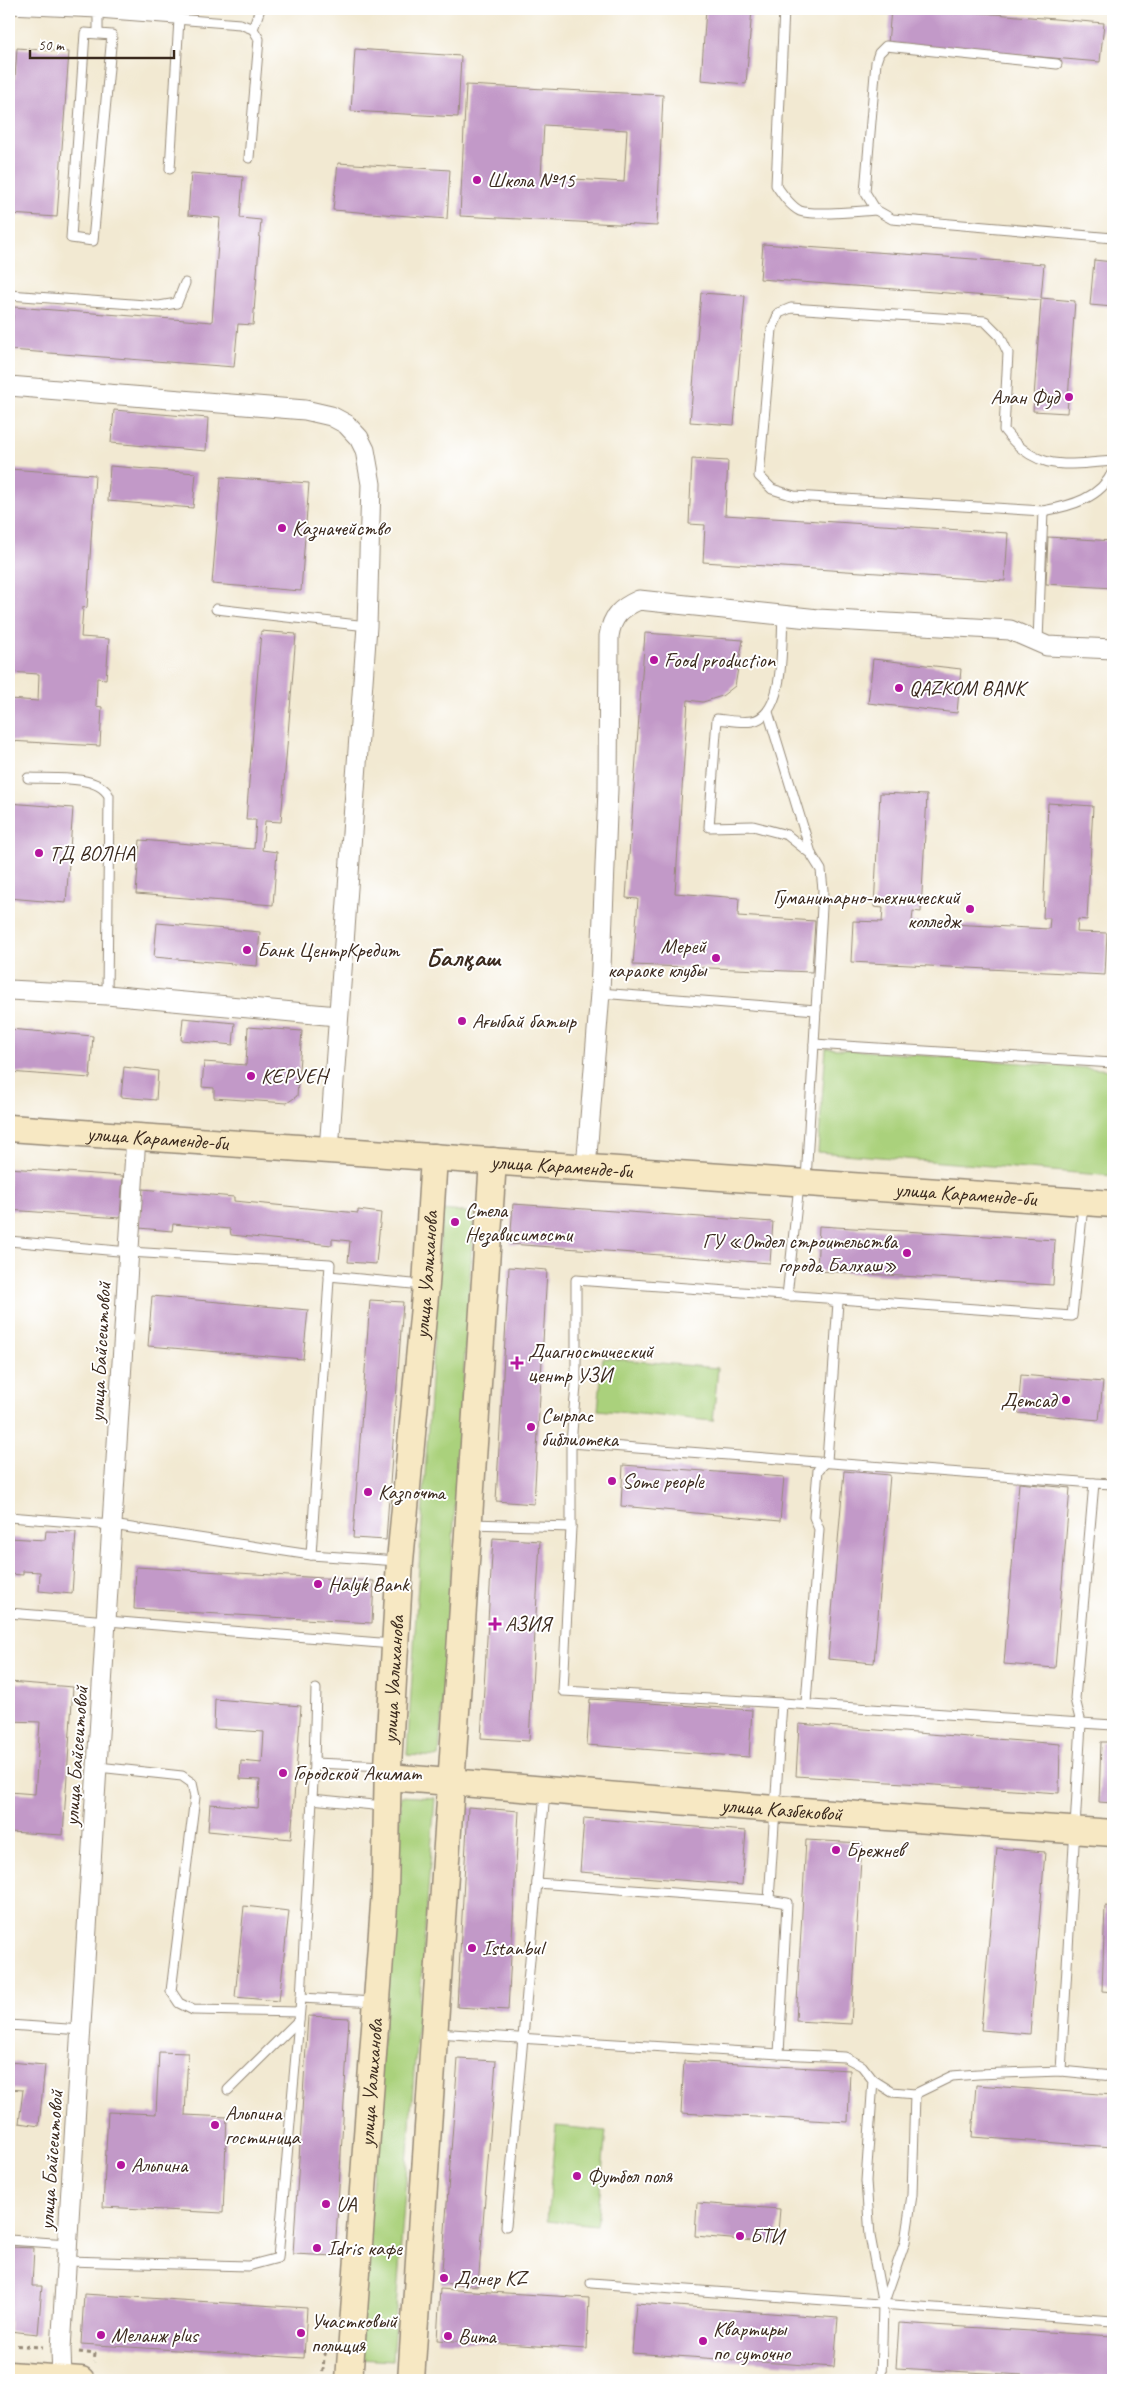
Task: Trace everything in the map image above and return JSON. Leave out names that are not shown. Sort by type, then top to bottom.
[{"type":"street","points":[[9,386],[305,410],[331,416],[346,424],[359,438],[365,450],[371,484],[367,626],[337,1016],[329,1150]]},
{"type":"street","points":[[586,1168],[600,994],[611,622],[622,608],[639,600],[783,615],[1010,630],[1047,646],[1113,649]]},
{"type":"street","points":[[9,990],[107,995],[337,1016]]},
{"type":"street","name":"улица Караменде-би","points":[[9,1128],[1113,1204]]},
{"type":"street","name":"улица Байсеитовой","points":[[68,2380],[61,2349],[136,1136]]},
{"type":"street","name":"улица Уалиханова","points":[[348,2380],[385,1891],[387,1806],[400,1561],[426,1285],[434,1157]]},
{"type":"street","points":[[410,2380],[449,1783],[493,1161]]},
{"type":"street","name":"улица Казбековой","points":[[389,1771],[449,1783],[1113,1833]]},
{"type":"street","points":[[9,2375],[68,2380]]},
{"type":"lane","points":[[9,9],[98,13],[240,24],[253,30],[259,39],[249,158]]},
{"type":"lane","points":[[253,30],[260,9]]},
{"type":"lane","points":[[784,9],[776,185],[785,199],[801,211],[839,213],[876,210]]},
{"type":"lane","points":[[98,13],[98,33]]},
{"type":"lane","points":[[170,169],[179,19]]},
{"type":"lane","points":[[85,33],[98,33],[112,35],[93,241],[71,238],[85,33]]},
{"type":"lane","points":[[1057,64],[886,46],[882,48],[876,62],[865,192],[876,210],[892,220],[1113,238]]},
{"type":"lane","points":[[9,295],[159,306],[176,303],[185,283]]},
{"type":"lane","points":[[1113,461],[1077,464],[1038,460],[1017,447],[1004,430],[1008,353],[1000,336],[985,322],[790,308],[779,313],[772,329],[759,476],[772,489],[794,496],[1043,511],[1067,506],[1091,496],[1108,484],[1113,471]]},
{"type":"lane","points":[[1038,642],[1043,511]]},
{"type":"lane","points":[[216,609],[367,626]]},
{"type":"lane","points":[[783,615],[777,696],[768,712],[753,721],[717,719],[709,827],[754,826],[787,835],[811,854]]},
{"type":"lane","points":[[768,712],[811,854],[820,870],[823,890],[814,1044],[803,1183],[787,1296]]},
{"type":"lane","points":[[28,778],[90,782],[102,786],[109,796],[107,995]]},
{"type":"lane","points":[[600,994],[816,1010]]},
{"type":"lane","points":[[814,1044],[1113,1063]]},
{"type":"lane","points":[[1083,1202],[1072,1316],[576,1280],[576,1386],[571,1443],[571,1527],[563,1691],[806,1703],[1113,1725]]},
{"type":"lane","points":[[9,1241],[129,1252],[330,1264],[310,1555]]},
{"type":"lane","points":[[329,1276],[426,1285]]},
{"type":"lane","points":[[787,1296],[838,1302],[827,1461],[818,1470],[814,1517],[819,1529],[806,1703]]},
{"type":"lane","points":[[571,1443],[1113,1484]]},
{"type":"lane","points":[[1061,2071],[1081,1723],[1075,1698],[1094,1483]]},
{"type":"lane","points":[[9,1517],[112,1526],[310,1555],[400,1561]]},
{"type":"lane","points":[[468,1524],[571,1527]]},
{"type":"lane","points":[[9,1613],[396,1644]]},
{"type":"lane","points":[[9,2240],[67,2253],[248,2266],[278,2258],[301,1998],[314,1763],[316,1690]]},
{"type":"lane","points":[[770,1900],[782,1703]]},
{"type":"lane","points":[[314,1763],[389,1771]]},
{"type":"lane","points":[[98,1767],[182,1776],[192,1784],[195,1797],[171,1991],[179,2004],[193,2010],[299,2016]]},
{"type":"lane","points":[[506,2226],[545,1790]]},
{"type":"lane","points":[[311,1799],[387,1806]]},
{"type":"lane","points":[[537,1883],[787,1902],[779,2054]]},
{"type":"lane","points":[[301,1998],[377,2002]]},
{"type":"lane","points":[[228,2090],[299,2016]]},
{"type":"lane","points":[[9,2025],[82,2030]]},
{"type":"lane","points":[[433,2033],[845,2057],[862,2066],[874,2080],[892,2092],[915,2094],[952,2076],[1061,2071],[1113,2076]]},
{"type":"lane","points":[[874,2080],[866,2181],[870,2236],[883,2305],[880,2380]]},
{"type":"lane","points":[[883,2305],[905,2242],[912,2195],[915,2094]]},
{"type":"lane","points":[[591,2283],[1113,2321]]},
{"type":"green space","points":[[826,1048],[1113,1070],[1113,1176],[818,1152]]},
{"type":"green space","points":[[442,1210],[474,1213],[439,1757],[407,1755]]},
{"type":"green space","points":[[603,1358],[718,1368],[713,1421],[598,1410]]},
{"type":"green space","points":[[401,1796],[435,1798],[392,2361],[359,2359]]},
{"type":"green space","name":"Футбол поля","points":[[556,2126],[606,2131],[597,2225],[547,2220]]},
{"type":"building","points":[[706,9],[752,9],[746,84],[701,80]]},
{"type":"building","points":[[891,9],[933,9],[1104,23],[1100,62],[888,44]]},
{"type":"building","points":[[17,48],[69,52],[57,217],[9,214],[9,167]]},
{"type":"building","points":[[355,49],[461,56],[458,117],[351,111]]},
{"type":"building","points":[[466,85],[663,95],[657,226],[460,216]],"holes":[[[544,125],[627,130],[624,182],[541,177]]]},
{"type":"building","points":[[338,163],[450,170],[447,219],[333,210]]},
{"type":"building","points":[[191,173],[243,177],[240,218],[261,220],[253,325],[238,324],[234,367],[10,350],[14,307],[212,322],[220,218],[188,215]]},
{"type":"building","points":[[763,244],[1044,264],[1041,298],[1075,301],[1067,413],[1033,411],[1041,300],[760,279]]},
{"type":"building","points":[[1094,260],[1113,262],[1113,307],[1090,305]]},
{"type":"building","points":[[701,293],[745,296],[734,425],[690,422]]},
{"type":"building","points":[[114,410],[208,418],[206,451],[111,443]]},
{"type":"building","points":[[692,459],[728,461],[725,515],[1008,533],[1005,581],[703,562],[705,525],[689,524]]},
{"type":"building","points":[[110,466],[196,473],[193,508],[108,501]]},
{"type":"building","points":[[9,469],[95,475],[87,608],[83,607],[81,637],[109,639],[106,679],[97,678],[96,706],[102,707],[100,746],[9,741],[9,699],[38,701],[39,674],[9,672]]},
{"type":"building","points":[[221,477],[309,483],[301,591],[212,584]]},
{"type":"building","points":[[1048,537],[1113,541],[1113,588],[1046,584]]},
{"type":"building","points":[[261,631],[296,634],[281,822],[265,821],[262,850],[277,852],[273,905],[136,894],[140,840],[254,849],[256,820],[246,820]]},
{"type":"building","points":[[645,633],[743,640],[735,686],[722,696],[703,702],[688,700],[675,893],[739,898],[738,916],[815,921],[812,972],[633,965],[638,899],[626,898]]},
{"type":"building","points":[[873,659],[961,669],[957,713],[868,703]]},
{"type":"building","points":[[880,793],[927,795],[921,912],[913,911],[912,922],[1049,929],[1050,918],[1043,918],[1048,803],[1093,806],[1087,920],[1078,919],[1077,932],[1107,933],[1105,975],[851,962],[853,921],[882,922],[883,908],[874,907]]},
{"type":"building","name":"ТД ВОЛНА","points":[[9,803],[73,808],[66,903],[9,898]]},
{"type":"building","points":[[157,923],[260,932],[257,966],[154,957]]},
{"type":"building","points":[[183,1018],[235,1023],[233,1045],[181,1040]]},
{"type":"building","name":"КЕРУЕН","points":[[248,1027],[302,1031],[297,1096],[287,1103],[214,1098],[214,1088],[202,1087],[204,1062],[246,1065]]},
{"type":"building","points":[[9,1029],[93,1036],[90,1078],[9,1072]]},
{"type":"building","points":[[124,1067],[158,1071],[156,1100],[121,1097]]},
{"type":"building","points":[[9,1168],[123,1176],[120,1218],[9,1210]]},
{"type":"building","points":[[142,1189],[234,1197],[234,1201],[358,1213],[358,1210],[381,1213],[376,1264],[348,1262],[350,1241],[332,1239],[332,1245],[231,1235],[230,1229],[173,1224],[172,1231],[139,1228]]},
{"type":"building","points":[[513,1204],[773,1222],[770,1263],[510,1244]]},
{"type":"building","points":[[819,1226],[1055,1240],[1053,1285],[817,1271]]},
{"type":"building","points":[[509,1267],[547,1270],[534,1504],[496,1501]]},
{"type":"building","points":[[152,1296],[308,1310],[303,1359],[148,1346]]},
{"type":"building","points":[[370,1300],[403,1302],[386,1540],[353,1538]]},
{"type":"building","points":[[1021,1375],[1103,1382],[1099,1420],[1018,1413]]},
{"type":"building","points":[[623,1465],[784,1477],[780,1521],[621,1506]]},
{"type":"building","points":[[844,1471],[890,1475],[874,1663],[828,1659]]},
{"type":"building","points":[[1019,1483],[1070,1488],[1055,1668],[1004,1664]]},
{"type":"building","points":[[46,1531],[76,1532],[72,1594],[39,1591],[40,1572],[23,1571],[23,1575],[9,1574],[9,1538],[45,1540]]},
{"type":"building","points":[[493,1538],[540,1541],[529,1741],[481,1738]]},
{"type":"building","points":[[136,1567],[374,1581],[372,1623],[134,1609]]},
{"type":"building","points":[[9,1682],[73,1687],[63,1835],[9,1832],[9,1792],[35,1794],[40,1722],[9,1721]]},
{"type":"building","points":[[215,1699],[301,1706],[291,1839],[208,1831],[210,1804],[258,1808],[260,1780],[240,1779],[241,1761],[262,1763],[264,1732],[214,1729]]},
{"type":"building","points":[[590,1699],[752,1710],[749,1757],[587,1745]]},
{"type":"building","points":[[799,1724],[1060,1744],[1059,1793],[796,1776]]},
{"type":"building","points":[[1101,1742],[1113,1742],[1113,1803],[1099,1802]]},
{"type":"building","points":[[468,1807],[519,1811],[508,2010],[457,2007]]},
{"type":"building","points":[[584,1818],[746,1831],[742,1885],[580,1872]]},
{"type":"building","points":[[806,1840],[862,1843],[851,2024],[796,2021]]},
{"type":"building","points":[[997,1848],[1045,1852],[1030,2034],[981,2030]]},
{"type":"building","points":[[244,1906],[289,1911],[279,2001],[235,1997]]},
{"type":"building","points":[[1105,1906],[1113,1907],[1113,1992],[1102,1991]]},
{"type":"building","points":[[308,2016],[349,2018],[335,2256],[293,2254]]},
{"type":"building","points":[[159,2052],[188,2053],[185,2115],[227,2117],[223,2213],[103,2207],[108,2112],[156,2114]]},
{"type":"building","points":[[458,2059],[496,2061],[478,2286],[441,2283]]},
{"type":"building","points":[[684,2061],[850,2070],[848,2122],[681,2113]]},
{"type":"building","points":[[9,2062],[45,2065],[39,2126],[19,2123],[23,2090],[9,2089]]},
{"type":"building","points":[[976,2085],[1113,2095],[1113,2147],[972,2137]]},
{"type":"building","points":[[697,2203],[780,2209],[777,2243],[695,2236]]},
{"type":"building","points":[[9,2247],[34,2248],[32,2286],[42,2286],[38,2334],[9,2331],[11,2292],[9,2292]]},
{"type":"building","points":[[440,2289],[589,2298],[587,2349],[437,2340]]},
{"type":"building","points":[[84,2294],[307,2308],[304,2358],[81,2344]]},
{"type":"building","points":[[636,2303],[838,2318],[834,2367],[632,2353]]},
{"type":"building","points":[[899,2323],[1113,2336],[1113,2380],[896,2368]]},
{"type":"place","name":"Школа №15","points":[[477,180]]},
{"type":"place","name":"Алан Фуд","points":[[1069,397]]},
{"type":"place","name":"Казначейство","points":[[282,528]]},
{"type":"place","name":"Food production","points":[[654,660]]},
{"type":"place","name":"QAZKOM BANK","points":[[899,688]]},
{"type":"place","name":"ТД ВОЛНА","points":[[39,853]]},
{"type":"place","name":"Гуманитарно-технический колледж","points":[[970,909]]},
{"type":"place","name":"Банк ЦентрКредит","points":[[247,950]]},
{"type":"place","name":"Мерей караоке клубы","points":[[716,958]]},
{"type":"place","name":"Ағыбай батыр","points":[[462,1021]]},
{"type":"place","name":"КЕРУЕН","points":[[251,1076]]},
{"type":"place","name":"Стела Независимости","points":[[455,1222]]},
{"type":"place","name":"ГУ «Отдел строительства города Балхаш»","points":[[907,1253]]},
{"type":"place","name":"Диагностический центр УЗИ","points":[[517,1363]]},
{"type":"place","name":"Детсад","points":[[1066,1400]]},
{"type":"place","name":"Сырлас библиотека","points":[[531,1427]]},
{"type":"place","name":"Some people","points":[[612,1481]]},
{"type":"place","name":"Казпочта","points":[[368,1492]]},
{"type":"place","name":"Halyk Bank","points":[[318,1584]]},
{"type":"place","name":"АЗИЯ","points":[[495,1624]]},
{"type":"place","name":"Городской Акимат","points":[[283,1773]]},
{"type":"place","name":"Брежнев","points":[[836,1850]]},
{"type":"place","name":"Istanbul","points":[[472,1948]]},
{"type":"place","name":"Альпина гостиница","points":[[215,2125]]},
{"type":"place","name":"Альпина","points":[[121,2165]]},
{"type":"place","name":"Футбол поля","points":[[577,2176]]},
{"type":"place","name":"UA","points":[[326,2204]]},
{"type":"place","name":"БТИ","points":[[740,2236]]},
{"type":"place","name":"Idris кафе","points":[[317,2248]]},
{"type":"place","name":"Донер KZ","points":[[444,2278]]},
{"type":"place","name":"Участковый полиция","points":[[301,2333]]},
{"type":"place","name":"Меланж plus","points":[[101,2335]]},
{"type":"place","name":"Вита","points":[[448,2336]]},
{"type":"place","name":"Квартиры по суточно","points":[[703,2341]]},
{"type":"district","name":"Балқаш","points":[[463,957]]}]
